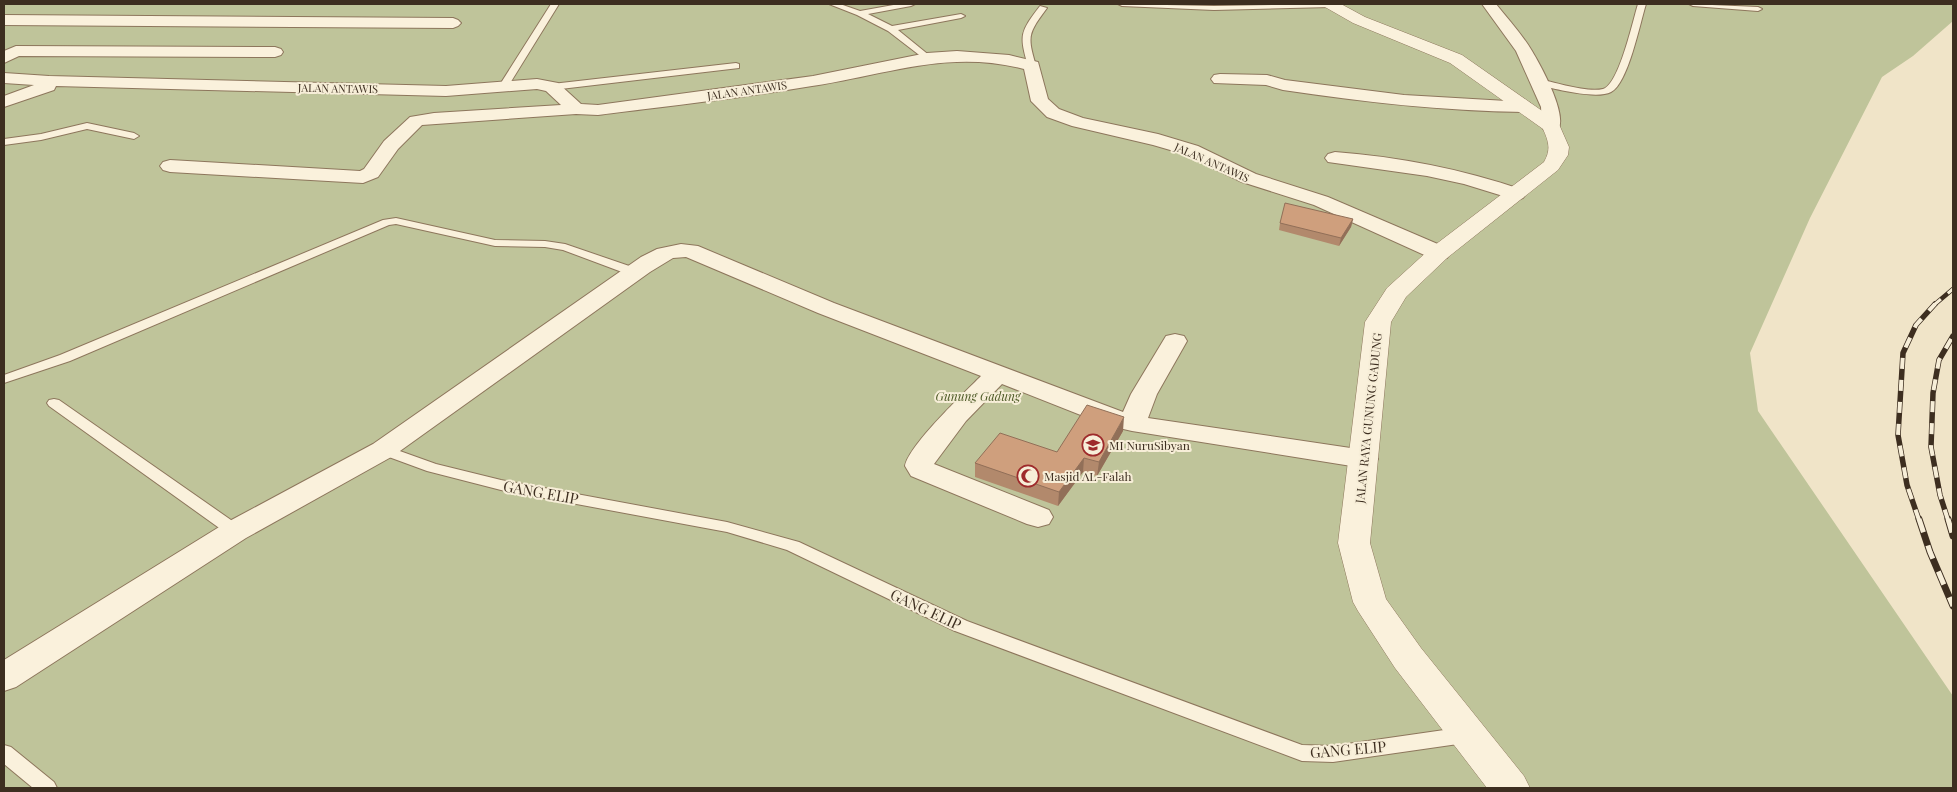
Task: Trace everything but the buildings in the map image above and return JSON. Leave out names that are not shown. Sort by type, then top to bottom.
[{"type":"street","points":[[1330,4],[1359,20],[1456,58],[1551,126]]},
{"type":"street","points":[[1489,4],[1524,51],[1550,106],[1551,126]]},
{"type":"street","points":[[4,20],[453,24]]},
{"type":"street","points":[[4,30],[308,31]]},
{"type":"street","points":[[8,54],[273,46]]},
{"type":"street","name":"JALAN ANTAWIS","points":[[170,166],[363,177],[371,173],[391,144],[416,121],[434,118],[576,109],[598,110],[813,81],[927,58],[984,57],[1032,66],[1040,101],[1053,112],[1078,122],[1158,140],[1191,150],[1248,178],[1321,201],[1439,253]]},
{"type":"street","name":"JALAN ANTAWIS","points":[[4,78],[60,82],[446,91],[537,84],[552,87]]},
{"type":"street","points":[[1220,79],[1267,80],[1283,85],[1404,102],[1458,106],[1524,107]]},
{"type":"street","points":[[4,102],[60,82]]},
{"type":"street","points":[[552,87],[576,109]]},
{"type":"street","name":"JALAN RAYA GUNUNG GADUNG","points":[[1510,788],[1466,735],[1408,658],[1370,602],[1354,543],[1364,459],[1372,355],[1378,322],[1396,293],[1439,253],[1551,166],[1560,154],[1560,142],[1551,126]]},
{"type":"street","points":[[1335,158],[1385,162],[1434,170],[1516,194]]},
{"type":"street","points":[[4,677],[235,531],[383,450],[634,272],[673,250],[690,251],[826,308],[1132,423],[1364,459]]},
{"type":"street","points":[[1132,423],[1144,394],[1174,341]]},
{"type":"street","points":[[998,374],[957,415],[920,461],[919,466],[921,469],[1038,517]]},
{"type":"lane","points":[[504,86],[555,4]]},
{"type":"lane","points":[[834,4],[860,13],[891,29],[927,58]]},
{"type":"lane","points":[[860,13],[912,4]]},
{"type":"lane","points":[[1122,4],[1214,8],[1330,4]]},
{"type":"lane","points":[[1489,4],[1495,4]]},
{"type":"lane","points":[[1538,82],[1591,90],[1608,91],[1614,88],[1627,57],[1633,30],[1642,4]]},
{"type":"lane","points":[[1693,4],[1758,8]]},
{"type":"lane","points":[[1032,66],[1024,37],[1025,32],[1043,8]]},
{"type":"lane","points":[[891,29],[961,16]]},
{"type":"lane","points":[[552,87],[736,66]]},
{"type":"lane","points":[[4,142],[87,126],[134,136]]},
{"type":"lane","points":[[4,379],[65,358],[387,222],[396,221],[495,243],[545,244],[564,247],[634,272]]},
{"type":"lane","points":[[54,403],[235,531]]},
{"type":"lane","name":"GANG ELIP","points":[[383,450],[432,468],[500,485],[727,527],[793,546],[962,626],[1302,753],[1342,753],[1466,735]]},
{"type":"lane","points":[[4,753],[47,788]]},
{"type":"green space","name":"Gunung Gadung","points":[[4,4],[1953,4],[1953,21],[1913,56],[1882,77],[1810,218],[1750,353],[1758,411],[1953,696],[1953,788],[4,788]]},
{"type":"railway","points":[[1934,305],[1953,289]]},
{"type":"railway","points":[[1919,520],[1907,485],[1898,435],[1903,353],[1916,325],[1934,305]]},
{"type":"railway","points":[[1948,520],[1940,495],[1931,447],[1933,393],[1939,360],[1953,336]]},
{"type":"railway","points":[[1919,519],[1930,552],[1953,606]]},
{"type":"railway","points":[[1948,519],[1953,536]]},
{"type":"place","name":"MI NuruSibyan","points":[[1093,445]]},
{"type":"place","name":"Masjid AL-Falah","points":[[1028,476]]}]
